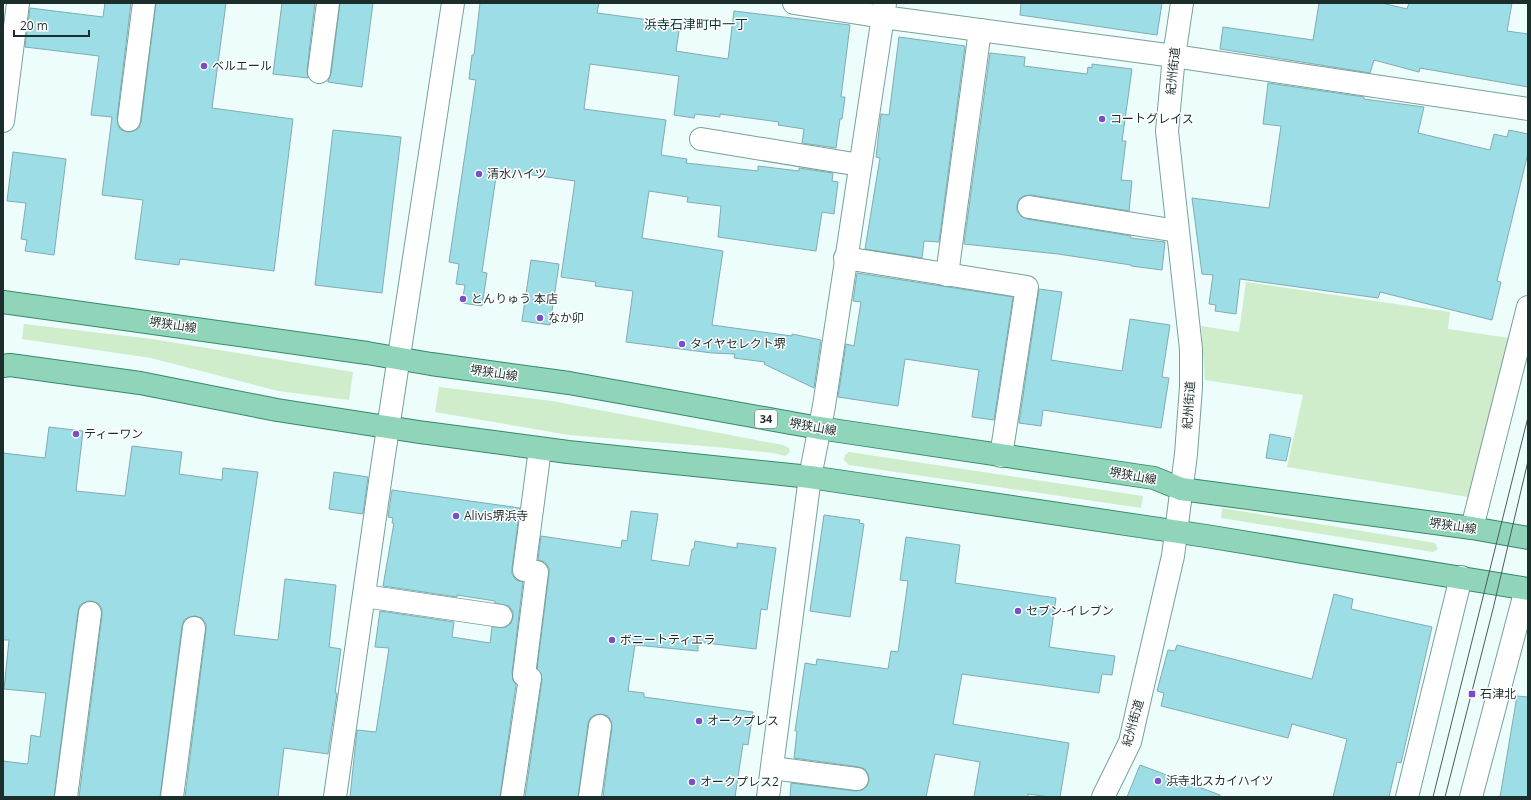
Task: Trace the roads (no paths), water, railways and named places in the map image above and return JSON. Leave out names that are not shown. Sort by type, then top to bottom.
[{"type":"main road","name":"堺狭山線","points":[[3,302],[569,383],[819,428],[1154,478],[1181,489],[1472,528],[1528,538]]},
{"type":"main road","points":[[3,366],[10,365],[140,383],[277,410],[540,449],[810,477],[1176,532],[1527,589]]},
{"type":"street","points":[[3,121],[18,3]]},
{"type":"street","points":[[129,120],[144,3]]},
{"type":"street","points":[[319,72],[328,3]]},
{"type":"street","points":[[336,797],[398,358],[453,3]]},
{"type":"street","points":[[794,3],[884,10],[980,30],[1174,56],[1528,108]]},
{"type":"street","name":"紀州街道","points":[[1103,797],[1130,742],[1173,556],[1181,489],[1191,386],[1191,349],[1167,131],[1174,56],[1182,3]]},
{"type":"street","points":[[768,797],[810,477],[824,406],[884,10]]},
{"type":"street","points":[[947,274],[980,30]]},
{"type":"street","points":[[701,139],[860,165]]},
{"type":"street","points":[[1029,208],[1178,231]]},
{"type":"street","points":[[846,258],[1027,287],[1001,456]]},
{"type":"street","points":[[1472,528],[1528,307]]},
{"type":"street","points":[[512,797],[530,678],[524,675],[537,572],[524,570],[540,449]]},
{"type":"street","points":[[1407,797],[1460,577]]},
{"type":"street","points":[[1471,797],[1527,589]]},
{"type":"street","points":[[364,596],[501,616]]},
{"type":"street","points":[[66,797],[90,613]]},
{"type":"street","points":[[172,797],[194,628]]},
{"type":"street","points":[[590,797],[600,726]]},
{"type":"street","points":[[772,768],[857,779]]},
{"type":"tram line","points":[[1433,797],[1528,417]]},
{"type":"tram line","points":[[1445,797],[1493,609],[1528,461]]},
{"type":"place","name":"ベルエール","points":[[204,66]]},
{"type":"place","name":"コートグレイス","points":[[1102,119]]},
{"type":"place","name":"清水ハイツ","points":[[479,174]]},
{"type":"place","name":"とんりゅう 本店","points":[[463,299]]},
{"type":"place","name":"なか卯","points":[[540,318]]},
{"type":"place","name":"タイヤセレクト堺","points":[[682,344]]},
{"type":"place","name":"ティーワン","points":[[76,434]]},
{"type":"place","name":"Alivis堺浜寺","points":[[456,516]]},
{"type":"place","name":"セブン-イレブン","points":[[1018,611]]},
{"type":"place","name":"ボニートティエラ","points":[[612,640]]},
{"type":"place","name":"石津北","points":[[1472,694]]},
{"type":"place","name":"オークプレス","points":[[699,721]]},
{"type":"place","name":"浜寺北スカイハイツ","points":[[1158,781]]},
{"type":"place","name":"オークプレス2","points":[[692,782]]},
{"type":"district","name":"浜寺石津町中一丁","points":[[696,24]]}]
